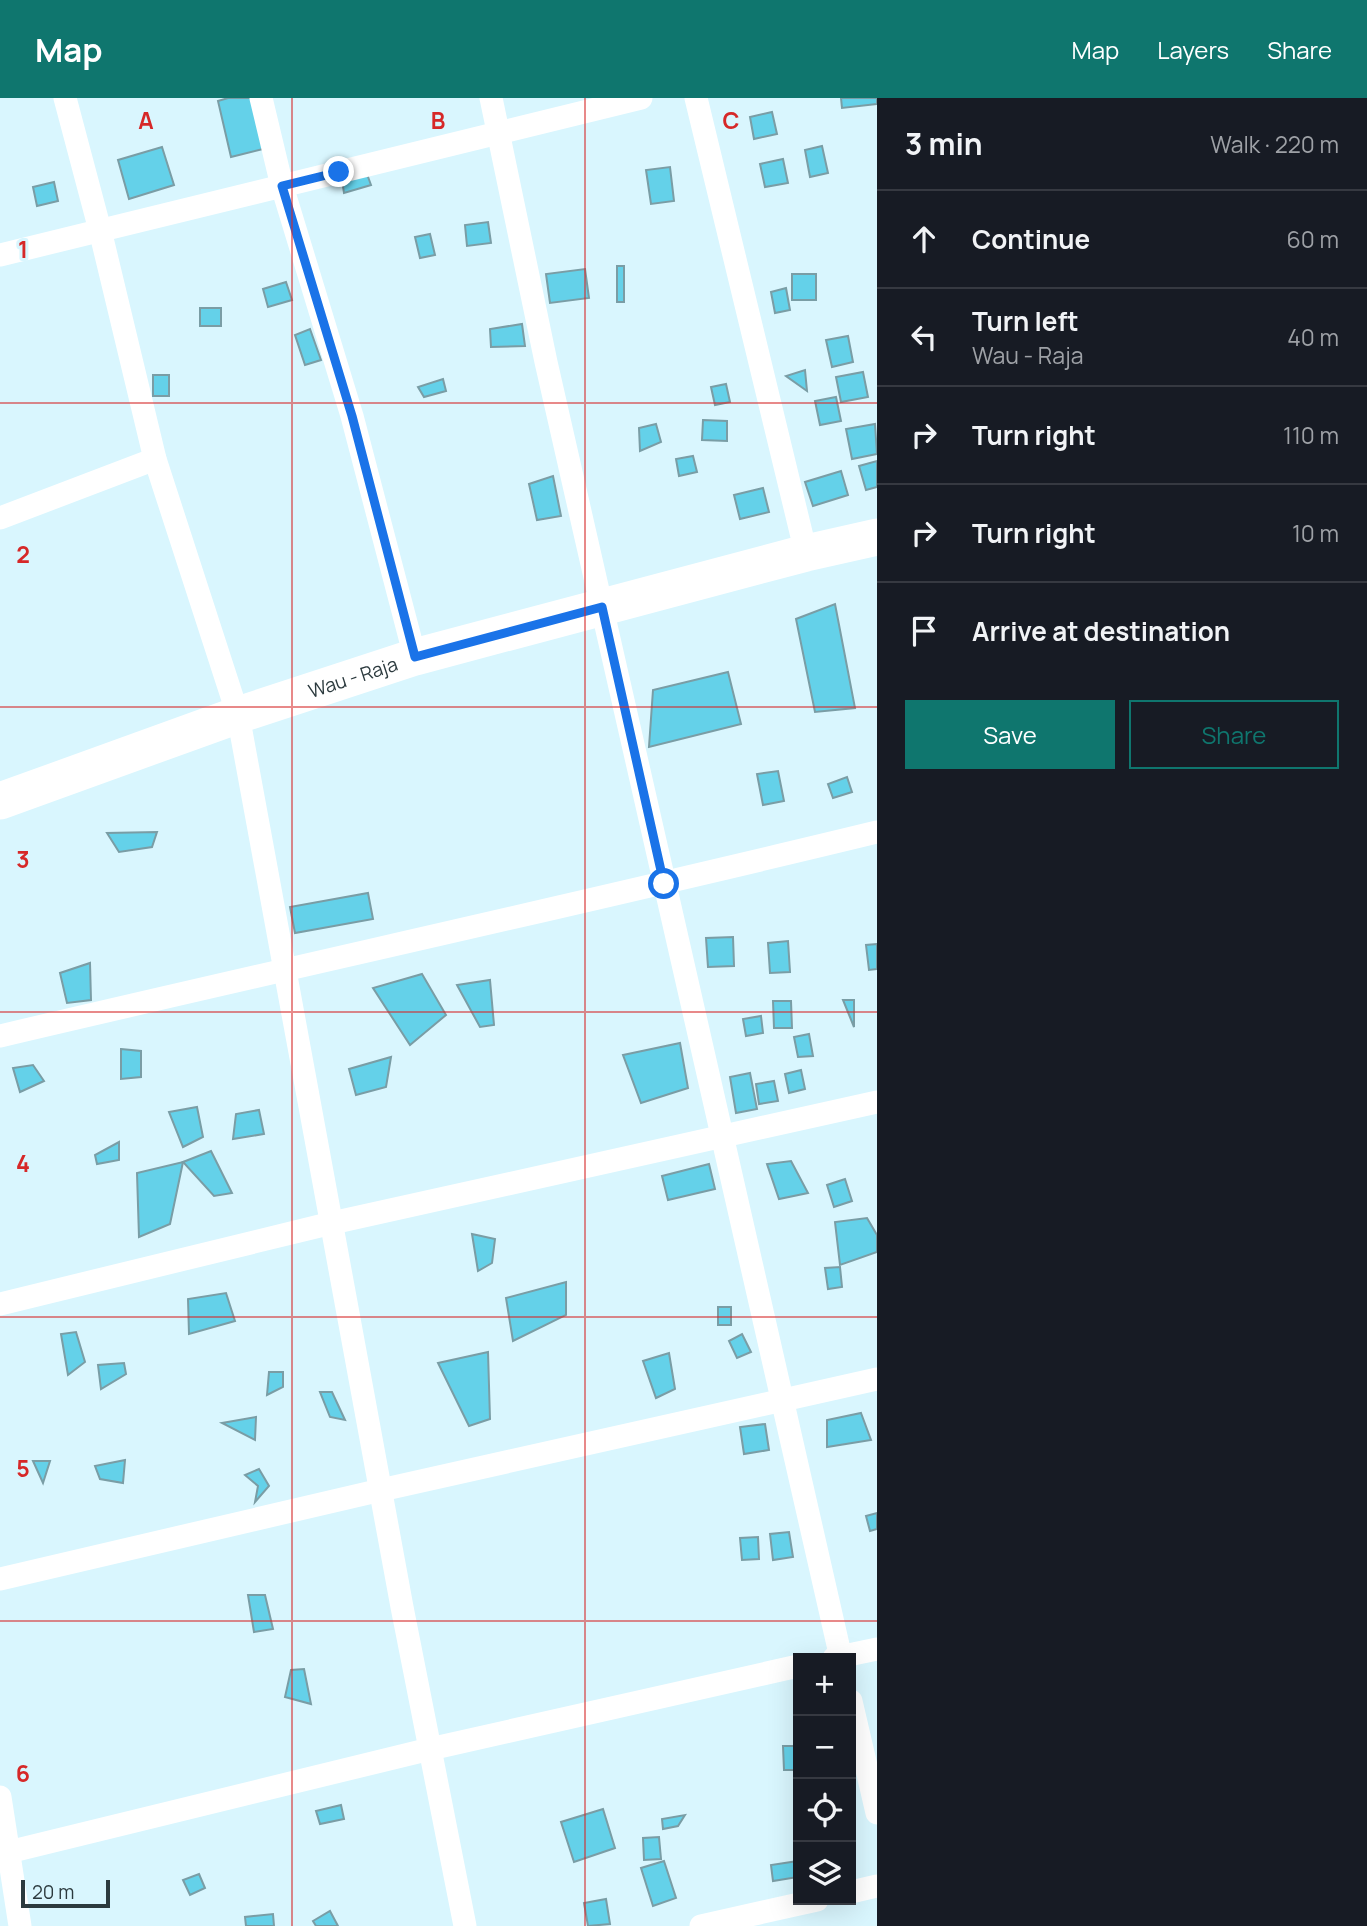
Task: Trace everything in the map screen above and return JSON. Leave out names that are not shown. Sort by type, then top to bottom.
[{"type":"main road","name":"Wau - Raja","points":[[0,802],[238,715],[415,657],[806,553],[877,537]]},
{"type":"street","points":[[65,98],[155,459],[238,715],[381,1490],[465,1926]]},
{"type":"street","points":[[261,98],[282,186],[352,416],[415,657]]},
{"type":"street","points":[[491,98],[546,362],[837,1653]]},
{"type":"street","points":[[0,255],[641,98]]},
{"type":"street","points":[[696,98],[806,553]]},
{"type":"street","points":[[0,518],[155,459]]},
{"type":"street","points":[[0,1036],[664,884],[877,832]]},
{"type":"street","points":[[0,1304],[332,1223],[877,1102]]},
{"type":"street","points":[[0,1579],[877,1379]]},
{"type":"street","points":[[856,1654],[877,1649]]},
{"type":"street","points":[[4,1853],[430,1749],[793,1667]]},
{"type":"street","points":[[854,1716],[877,1814]]},
{"type":"street","points":[[0,1797],[4,1853],[20,1926]]},
{"type":"street","points":[[856,1891],[877,1886]]},
{"type":"street","points":[[701,1926],[795,1905]]},
{"type":"building","points":[[251,98],[263,149],[231,157],[218,101]]},
{"type":"building","points":[[841,98],[877,98],[877,104],[842,108]]},
{"type":"building","points":[[772,112],[777,134],[754,139],[750,117]]},
{"type":"building","points":[[822,146],[828,173],[810,177],[805,150]]},
{"type":"building","points":[[162,147],[174,185],[129,199],[118,160]]},
{"type":"building","points":[[783,159],[788,183],[765,187],[760,164]]},
{"type":"building","points":[[670,167],[674,201],[651,204],[646,170]]},
{"type":"building","points":[[367,174],[371,185],[344,193],[342,180]]},
{"type":"building","points":[[54,182],[58,201],[37,206],[33,187]]},
{"type":"building","points":[[488,222],[491,243],[467,246],[465,225]]},
{"type":"building","points":[[430,234],[435,255],[420,258],[415,237]]},
{"type":"building","points":[[617,266],[624,266],[624,302],[617,302]]},
{"type":"building","points":[[585,269],[589,298],[550,303],[546,274]]},
{"type":"building","points":[[792,274],[816,274],[816,300],[792,300]]},
{"type":"building","points":[[286,282],[292,300],[268,307],[263,289]]},
{"type":"building","points":[[786,288],[790,310],[775,313],[771,292]]},
{"type":"building","points":[[200,308],[221,308],[221,326],[200,326]]},
{"type":"building","points":[[522,324],[525,346],[491,347],[490,329]]},
{"type":"building","points":[[310,329],[321,360],[305,365],[295,335]]},
{"type":"building","points":[[848,336],[853,362],[832,367],[826,340]]},
{"type":"building","points":[[805,370],[807,391],[786,376]]},
{"type":"building","points":[[863,372],[868,397],[841,402],[836,377]]},
{"type":"building","points":[[153,375],[169,375],[169,396],[153,396]]},
{"type":"building","points":[[443,379],[446,391],[424,397],[418,387]]},
{"type":"building","points":[[726,384],[730,402],[715,405],[711,387]]},
{"type":"building","points":[[836,397],[841,421],[820,425],[815,401]]},
{"type":"building","points":[[703,420],[727,421],[727,441],[702,440]]},
{"type":"building","points":[[656,424],[661,442],[640,451],[639,428]]},
{"type":"building","points":[[875,424],[877,454],[852,459],[846,429]]},
{"type":"building","points":[[693,456],[697,472],[679,476],[676,459]]},
{"type":"building","points":[[877,461],[877,487],[866,490],[859,466]]},
{"type":"building","points":[[841,471],[848,495],[813,506],[805,482]]},
{"type":"building","points":[[553,476],[561,516],[537,520],[529,484]]},
{"type":"building","points":[[763,488],[769,512],[740,519],[734,495]]},
{"type":"building","points":[[835,604],[855,708],[815,712],[796,619]]},
{"type":"building","points":[[728,672],[741,724],[649,747],[653,690]]},
{"type":"building","points":[[778,771],[784,801],[763,805],[757,774]]},
{"type":"building","points":[[847,777],[852,792],[833,798],[828,784]]},
{"type":"building","points":[[157,832],[152,847],[119,852],[107,833]]},
{"type":"building","points":[[368,893],[373,919],[295,933],[290,907]]},
{"type":"building","points":[[733,937],[734,966],[708,967],[706,938]]},
{"type":"building","points":[[788,941],[790,972],[770,973],[768,943]]},
{"type":"building","points":[[877,944],[877,969],[869,970],[866,945]]},
{"type":"building","points":[[90,963],[91,1000],[67,1003],[60,973]]},
{"type":"building","points":[[422,974],[446,1015],[410,1045],[373,988]]},
{"type":"building","points":[[490,980],[494,1025],[480,1027],[457,985]]},
{"type":"building","points":[[843,1000],[854,1000],[854,1027]]},
{"type":"building","points":[[773,1001],[791,1001],[792,1028],[774,1028]]},
{"type":"building","points":[[761,1016],[763,1033],[746,1036],[743,1019]]},
{"type":"building","points":[[809,1034],[813,1056],[798,1057],[794,1037]]},
{"type":"building","points":[[680,1043],[688,1088],[641,1103],[623,1055]]},
{"type":"building","points":[[121,1049],[141,1051],[141,1077],[121,1079]]},
{"type":"building","points":[[391,1057],[386,1087],[356,1095],[349,1069]]},
{"type":"building","points":[[33,1065],[44,1081],[20,1092],[13,1068]]},
{"type":"building","points":[[801,1070],[805,1089],[789,1093],[785,1074]]},
{"type":"building","points":[[750,1073],[757,1109],[736,1113],[730,1077]]},
{"type":"building","points":[[774,1081],[778,1101],[759,1104],[756,1084]]},
{"type":"building","points":[[197,1107],[203,1137],[183,1147],[169,1112]]},
{"type":"building","points":[[259,1110],[264,1134],[233,1139],[236,1114]]},
{"type":"building","points":[[119,1142],[119,1160],[97,1164],[95,1155]]},
{"type":"building","points":[[211,1151],[232,1193],[214,1196],[183,1162]]},
{"type":"building","points":[[791,1161],[808,1193],[779,1199],[767,1164]]},
{"type":"building","points":[[183,1162],[170,1224],[139,1237],[137,1173]]},
{"type":"building","points":[[709,1164],[715,1189],[668,1200],[662,1176]]},
{"type":"building","points":[[845,1179],[852,1201],[834,1207],[827,1185]]},
{"type":"building","points":[[867,1218],[877,1235],[877,1252],[840,1265],[835,1222]]},
{"type":"building","points":[[472,1234],[495,1239],[492,1263],[478,1271]]},
{"type":"building","points":[[840,1267],[842,1287],[828,1289],[825,1268]]},
{"type":"building","points":[[566,1282],[566,1315],[513,1341],[506,1298]]},
{"type":"building","points":[[226,1293],[235,1321],[189,1334],[188,1299]]},
{"type":"building","points":[[718,1307],[731,1307],[731,1325],[718,1325]]},
{"type":"building","points":[[76,1332],[85,1362],[68,1375],[61,1334]]},
{"type":"building","points":[[742,1334],[751,1352],[737,1358],[729,1341]]},
{"type":"building","points":[[488,1352],[490,1419],[469,1426],[438,1363]]},
{"type":"building","points":[[669,1353],[675,1389],[656,1398],[643,1361]]},
{"type":"building","points":[[124,1363],[126,1374],[101,1389],[98,1365]]},
{"type":"building","points":[[269,1372],[283,1372],[283,1387],[267,1395]]},
{"type":"building","points":[[320,1392],[332,1392],[345,1420],[330,1417]]},
{"type":"building","points":[[861,1413],[871,1440],[827,1447],[827,1420]]},
{"type":"building","points":[[256,1417],[255,1440],[222,1423]]},
{"type":"building","points":[[765,1424],[769,1450],[744,1454],[740,1427]]},
{"type":"building","points":[[125,1460],[123,1483],[100,1479],[95,1466]]},
{"type":"building","points":[[33,1461],[50,1461],[43,1483]]},
{"type":"building","points":[[259,1469],[269,1486],[255,1502],[258,1486],[245,1475]]},
{"type":"building","points":[[877,1513],[877,1529],[870,1531],[866,1516]]},
{"type":"building","points":[[789,1532],[793,1557],[773,1560],[770,1534]]},
{"type":"building","points":[[758,1537],[759,1559],[742,1560],[740,1538]]},
{"type":"building","points":[[248,1595],[265,1595],[273,1629],[254,1632]]},
{"type":"building","points":[[304,1669],[311,1704],[285,1697],[291,1670]]},
{"type":"building","points":[[783,1746],[793,1746],[793,1770],[784,1770]]},
{"type":"building","points":[[341,1805],[344,1819],[320,1824],[316,1811]]},
{"type":"building","points":[[603,1809],[615,1848],[574,1862],[561,1822]]},
{"type":"building","points":[[685,1815],[678,1826],[663,1829],[662,1819]]},
{"type":"building","points":[[659,1837],[661,1859],[644,1860],[643,1838]]},
{"type":"building","points":[[664,1861],[676,1898],[653,1906],[641,1868]]},
{"type":"building","points":[[793,1862],[793,1878],[773,1881],[771,1865]]},
{"type":"building","points":[[199,1874],[205,1888],[190,1895],[183,1880]]},
{"type":"building","points":[[606,1899],[610,1924],[588,1926],[584,1903]]},
{"type":"building","points":[[330,1911],[338,1926],[316,1926],[313,1921]]},
{"type":"building","points":[[273,1914],[274,1926],[246,1926],[245,1917]]},
{"type":"route","points":[[339,172],[282,186],[352,416],[415,657],[602,607],[664,884]]}]
